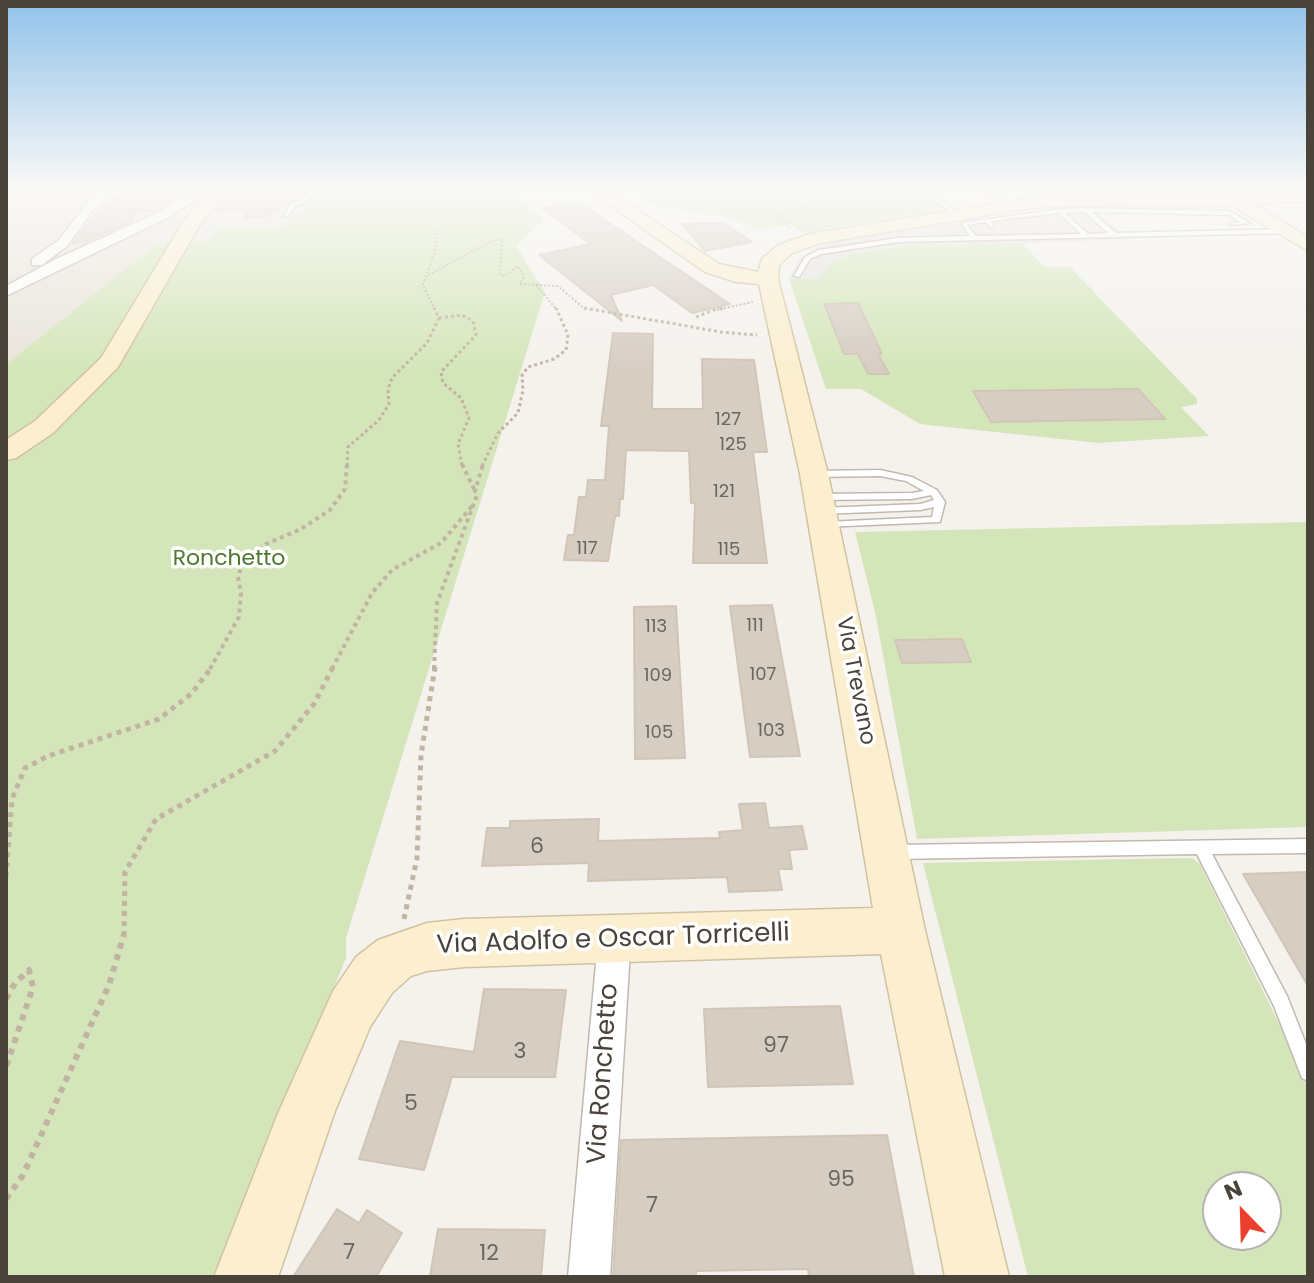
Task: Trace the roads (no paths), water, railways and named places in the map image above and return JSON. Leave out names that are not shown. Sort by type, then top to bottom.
[{"type":"main road","points":[[6,452],[44,427],[110,362],[176,250]]},
{"type":"main road","points":[[685,250],[712,268],[736,276],[768,279],[769,263],[788,250]]},
{"type":"main road","name":"Via Trevano","points":[[768,279],[819,502],[901,930],[977,1277]]},
{"type":"main road","name":"Via Adolfo e Oscar Torricelli","points":[[246,1277],[307,1111],[351,1009],[374,975],[396,957],[427,947],[535,939],[901,930]]},
{"type":"street","points":[[32,278],[27,270],[54,250]]},
{"type":"street","points":[[6,292],[90,250]]},
{"type":"street","name":"Via Ronchetto","points":[[535,939],[614,950],[589,1277]]},
{"type":"lane","points":[[797,276],[807,258],[830,250]]},
{"type":"lane","points":[[819,502],[880,473],[909,479],[937,497]]},
{"type":"lane","points":[[819,502],[936,520],[937,497]]},
{"type":"lane","points":[[819,502],[937,497]]},
{"type":"lane","points":[[887,852],[1308,846]]},
{"type":"lane","points":[[1201,847],[1281,1002],[1308,1072]]},
{"type":"park label","name":"Ronchetto","points":[[229,559]]}]
